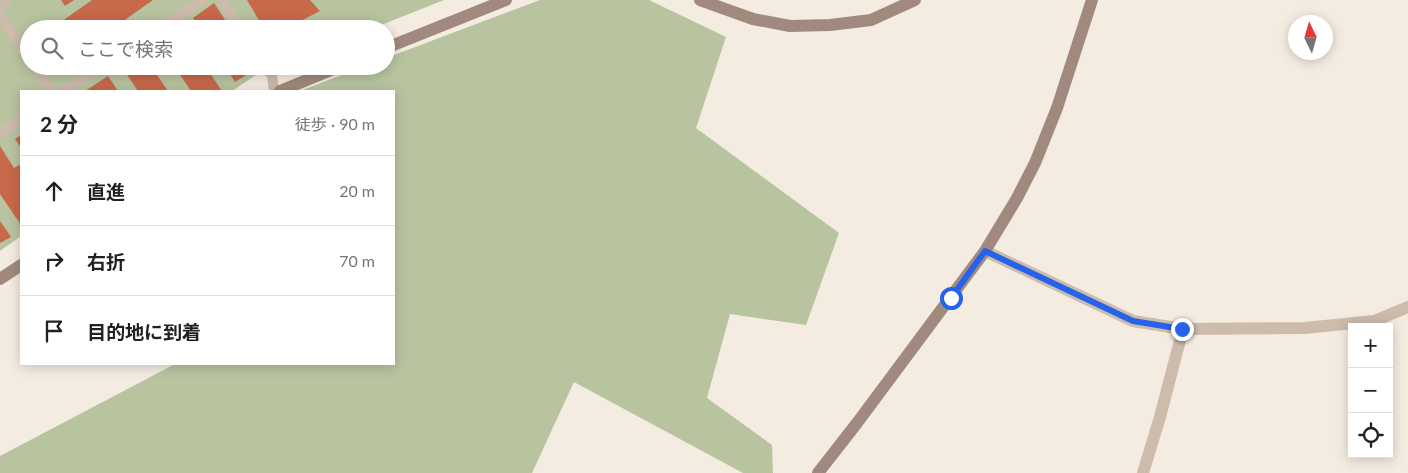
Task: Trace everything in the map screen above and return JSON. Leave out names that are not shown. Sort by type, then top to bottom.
[{"type":"street","points":[[395,44],[506,0]]},
{"type":"street","points":[[700,0],[752,19],[790,26],[830,26],[871,20],[915,0]]},
{"type":"street","points":[[818,473],[985,251],[1017,198],[1035,163],[1058,108],[1092,0]]},
{"type":"street","points":[[282,90],[319,75]]},
{"type":"street","points":[[985,251],[1133,321],[1182,329],[1305,328],[1374,321],[1408,307]]},
{"type":"street","points":[[0,279],[20,265]]},
{"type":"street","points":[[1142,473],[1160,417],[1182,329]]},
{"type":"lane","points":[[0,6],[7,0]]},
{"type":"lane","points":[[172,20],[202,0]]},
{"type":"lane","points":[[222,0],[234,20]]},
{"type":"lane","points":[[0,16],[20,45]]},
{"type":"lane","points":[[40,75],[51,90]]},
{"type":"lane","points":[[65,90],[87,75]]},
{"type":"lane","points":[[271,75],[274,90]]},
{"type":"lane","points":[[0,133],[20,120]]},
{"type":"green space","points":[[0,0],[444,0],[394,20],[20,20],[20,75],[256,75],[234,90],[20,90],[20,237],[0,251]]},
{"type":"green space","points":[[540,0],[649,0],[726,37],[696,128],[839,233],[806,325],[730,314],[707,398],[772,445],[773,473],[743,473],[574,382],[532,473],[0,473],[0,456],[173,365],[395,365],[395,90],[303,90],[342,75],[395,75],[395,55]]},
{"type":"building","points":[[61,0],[74,0],[65,6]]},
{"type":"building","points":[[92,0],[153,0],[125,20],[64,20]]},
{"type":"building","points":[[247,0],[310,0],[320,11],[302,20],[259,20]]},
{"type":"building","points":[[214,3],[225,20],[194,20],[193,18]]},
{"type":"building","points":[[127,75],[157,75],[167,90],[137,90]]},
{"type":"building","points":[[180,75],[211,75],[221,90],[190,90]]},
{"type":"building","points":[[231,75],[246,75],[235,82]]},
{"type":"building","points":[[108,76],[117,90],[87,90]]},
{"type":"building","points":[[20,136],[20,146],[15,139]]},
{"type":"building","points":[[0,146],[14,168],[20,165],[20,224],[0,194]]},
{"type":"building","points":[[0,221],[11,237],[0,243]]},
{"type":"route","points":[[951,298],[985,251],[1133,321],[1182,329]]}]
